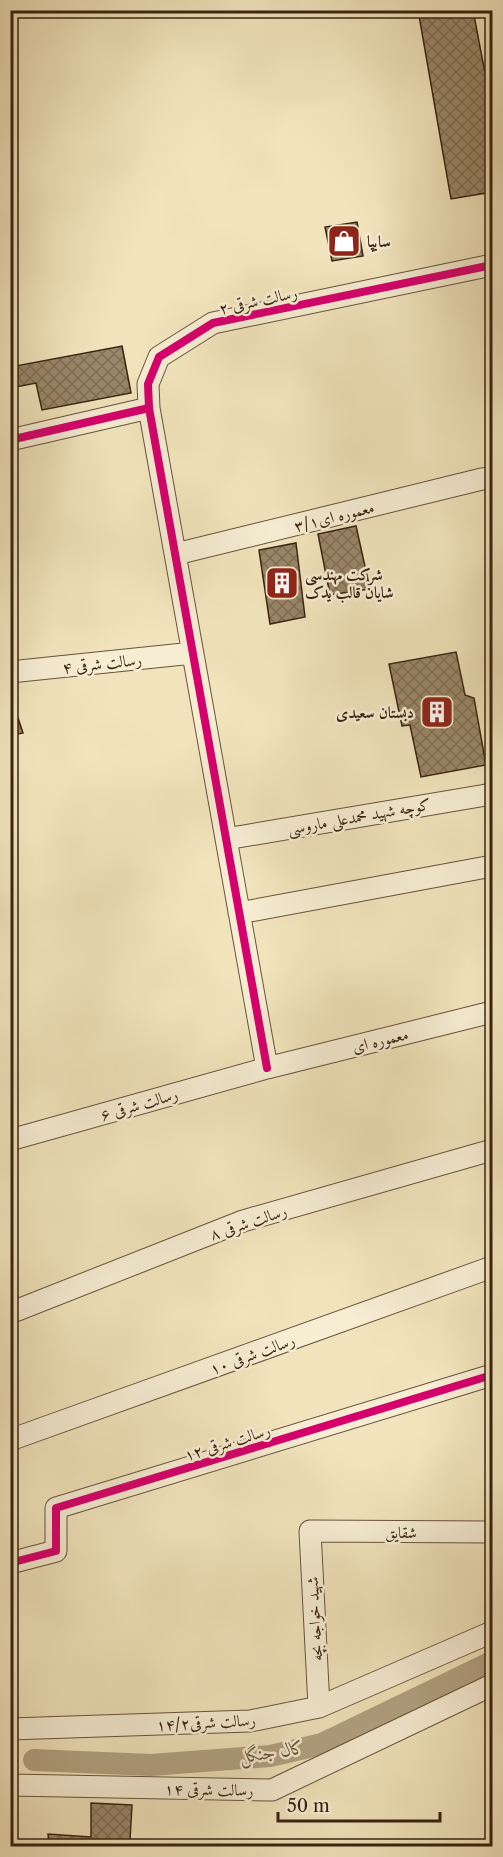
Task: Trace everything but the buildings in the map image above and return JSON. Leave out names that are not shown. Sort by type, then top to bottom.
[{"type":"street","name":"رسالت شرقی ۲","points":[[267,1068],[149,408],[148,384],[159,357],[213,323],[492,265]]},
{"type":"street","points":[[10,440],[149,408]]},
{"type":"street","name":"معموره ای۳/۱","points":[[176,555],[492,478]]},
{"type":"street","name":"رسالت شرقی ۴","points":[[10,672],[193,654]]},
{"type":"street","name":"کوچه شهید محمدعلی ماروسی","points":[[226,839],[492,794]]},
{"type":"street","points":[[239,913],[492,866]]},
{"type":"street","name":"معموره ای","points":[[267,1068],[492,1012]]},
{"type":"street","name":"رسالت شرقی ۶","points":[[10,1140],[267,1068]]},
{"type":"street","name":"رسالت شرقی ۸","points":[[10,1313],[243,1221],[492,1150]]},
{"type":"street","name":"رسالت شرقی ۱۰","points":[[10,1440],[492,1267]]},
{"type":"street","name":"رسالت شرقی ۱۲","points":[[10,1563],[56,1551],[56,1508],[492,1375]]},
{"type":"street","name":"شقایق","points":[[310,1532],[492,1532]]},
{"type":"street","name":"شهید خواجه بچه","points":[[310,1532],[319,1707]]},
{"type":"street","name":"رسالت شرقی۱۴/۲","points":[[10,1729],[250,1721],[319,1707],[492,1632]]},
{"type":"street","name":"رسالت شرقی ۱۴","points":[[10,1785],[272,1790],[492,1685]]},
{"type":"waterway","name":"کال جنگل","points":[[34,1760],[151,1765],[270,1756],[322,1744],[492,1662]]},
{"type":"cycle path","points":[[10,440],[149,408],[148,384],[159,357],[213,323],[492,265]]},
{"type":"cycle path","points":[[149,408],[267,1068]]},
{"type":"cycle path","points":[[10,1563],[56,1551],[56,1508],[492,1375]]},
{"type":"place","name":"سایپا","points":[[344,241]]},
{"type":"place","name":"شرکت مهندسی شایان قالب یدک","points":[[282,583]]},
{"type":"place","name":"دبستان سعیدی","points":[[437,712]]}]
